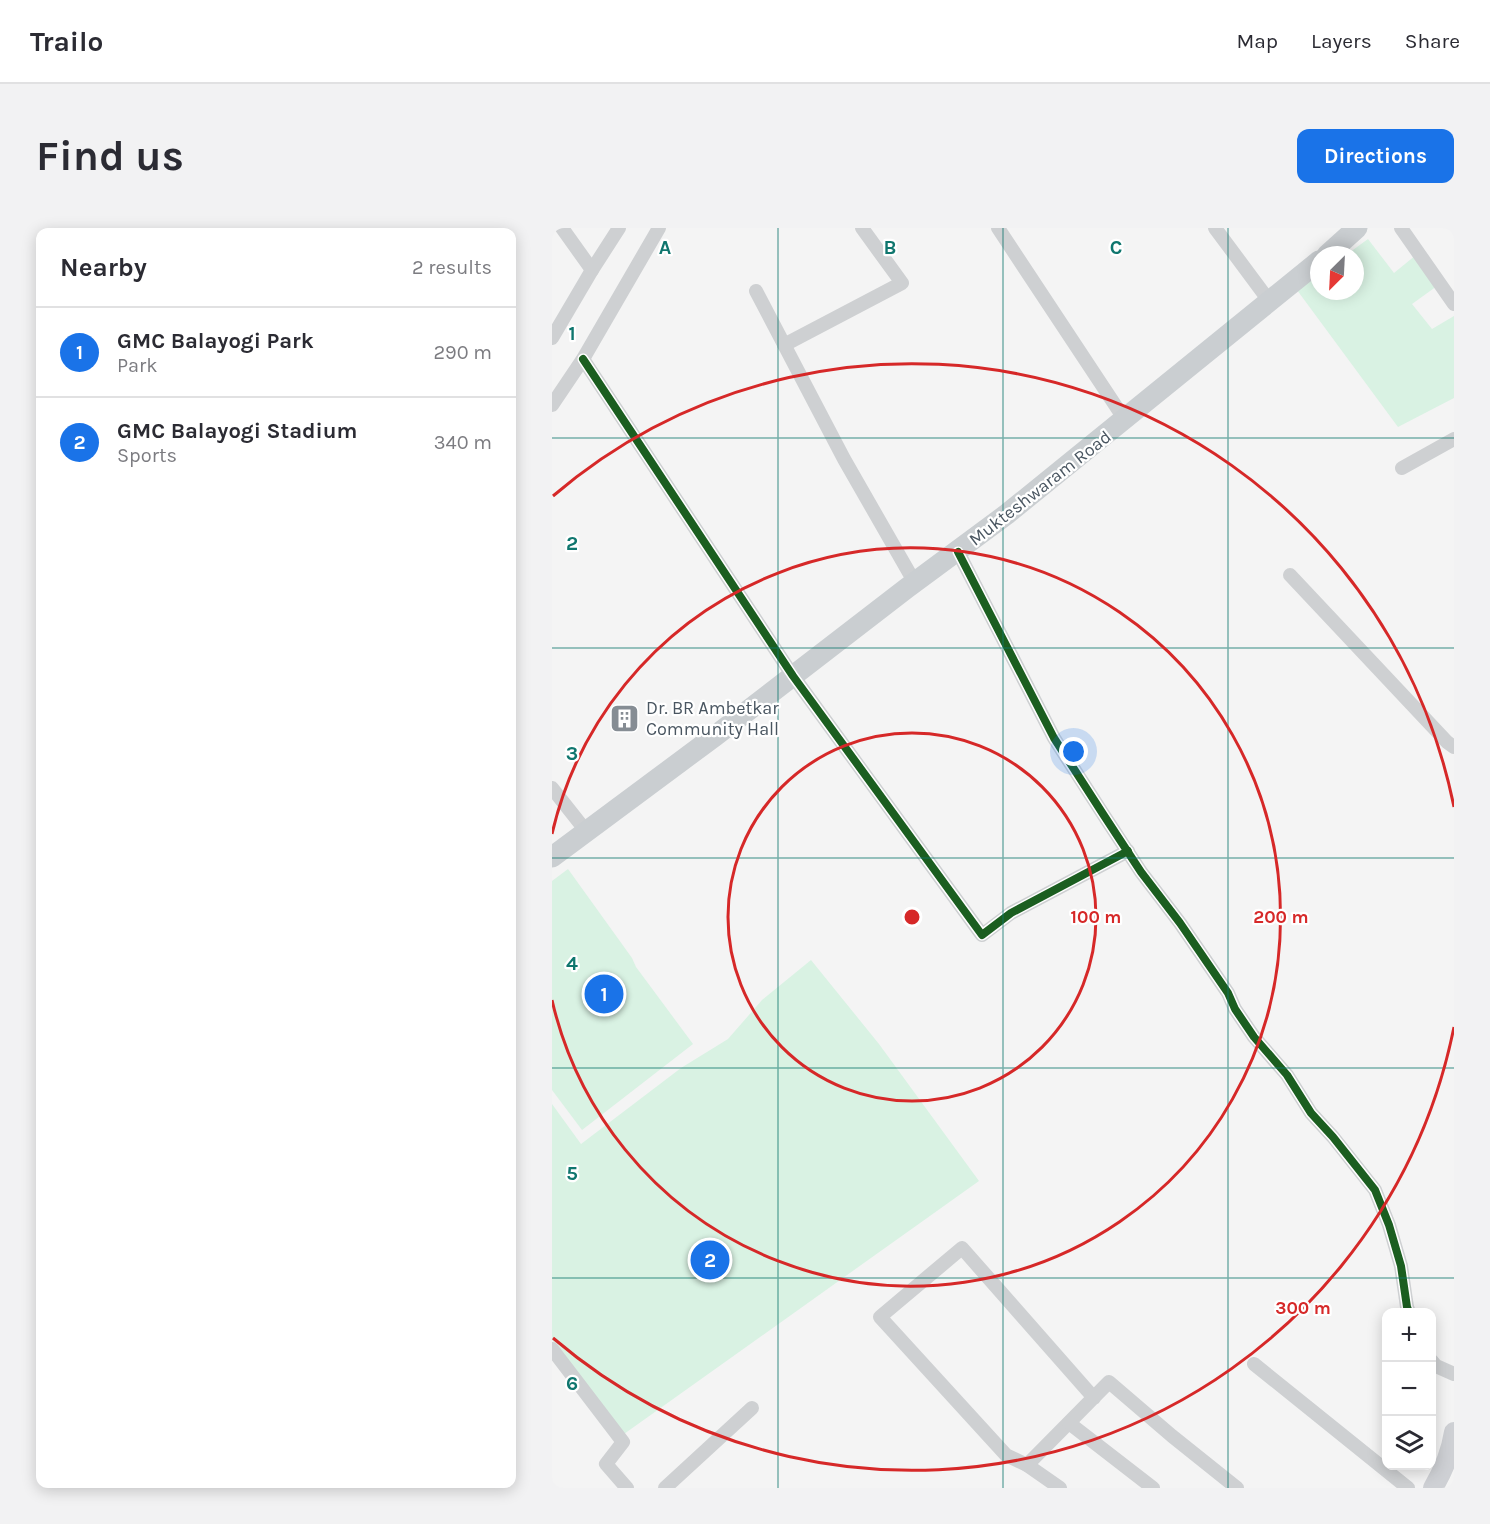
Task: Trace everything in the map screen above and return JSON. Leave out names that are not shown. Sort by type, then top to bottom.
[{"type":"main road","points":[[1337,246],[1357,228]]},
{"type":"main road","name":"Mukteshwaram Road","points":[[552,856],[958,552],[1125,420],[1310,269]]},
{"type":"main road","points":[[1433,1488],[1440,1477],[1452,1445],[1454,1432]]},
{"type":"street","points":[[562,228],[592,270]]},
{"type":"street","points":[[552,338],[620,228]]},
{"type":"street","points":[[552,405],[583,359],[659,228]]},
{"type":"street","points":[[784,345],[902,284],[862,228]]},
{"type":"street","points":[[998,228],[1125,420]]},
{"type":"street","points":[[1215,228],[1270,302]]},
{"type":"street","points":[[1401,228],[1454,304]]},
{"type":"street","points":[[756,291],[844,459],[915,583]]},
{"type":"street","points":[[583,359],[793,676],[982,935],[1011,913],[1128,851]]},
{"type":"street","points":[[1402,468],[1454,439]]},
{"type":"street","points":[[958,552],[1054,738],[1128,851],[1228,993],[1235,1009],[1254,1038],[1287,1075],[1311,1113],[1375,1190],[1389,1225],[1401,1266],[1407,1308]]},
{"type":"street","points":[[1290,575],[1454,747]]},
{"type":"street","points":[[553,792],[586,831]]},
{"type":"street","points":[[1060,1488],[1006,1455],[880,1317],[962,1248],[1094,1398]]},
{"type":"street","points":[[552,1349],[623,1442],[606,1464],[627,1488]]},
{"type":"street","points":[[1432,1362],[1454,1374]]},
{"type":"street","points":[[1254,1364],[1408,1488]]},
{"type":"street","points":[[1027,1466],[1109,1382],[1237,1488]]},
{"type":"street","points":[[665,1488],[752,1408]]},
{"type":"street","points":[[1069,1423],[1153,1488]]},
{"type":"green space","points":[[1368,239],[1394,273],[1416,255],[1437,286],[1412,304],[1432,329],[1454,316],[1454,398],[1398,427],[1297,290],[1310,281],[1310,300],[1364,300],[1364,246],[1358,246]]},
{"type":"green space","points":[[568,869],[693,1044],[582,1130],[552,1090],[552,881]]},
{"type":"green space","points":[[811,960],[879,1044],[979,1181],[624,1434],[552,1340],[552,1104],[581,1144],[681,1068],[728,1039],[762,1000]]},
{"type":"cycle path","points":[[583,359],[793,676],[982,935],[1011,913],[1128,851]]},
{"type":"cycle path","points":[[958,552],[1054,738],[1103,814],[1141,872],[1180,923],[1228,993],[1235,1009],[1254,1037],[1287,1075],[1311,1113],[1375,1190],[1389,1225],[1401,1266],[1407,1308]]},
{"type":"place","name":"Dr. BR Ambetkar Community Hall","points":[[625,718]]},
{"type":"place","name":"GMC Balayogi Park","points":[[604,994]]},
{"type":"place","name":"GMC Balayogi Stadium","points":[[710,1260]]}]
